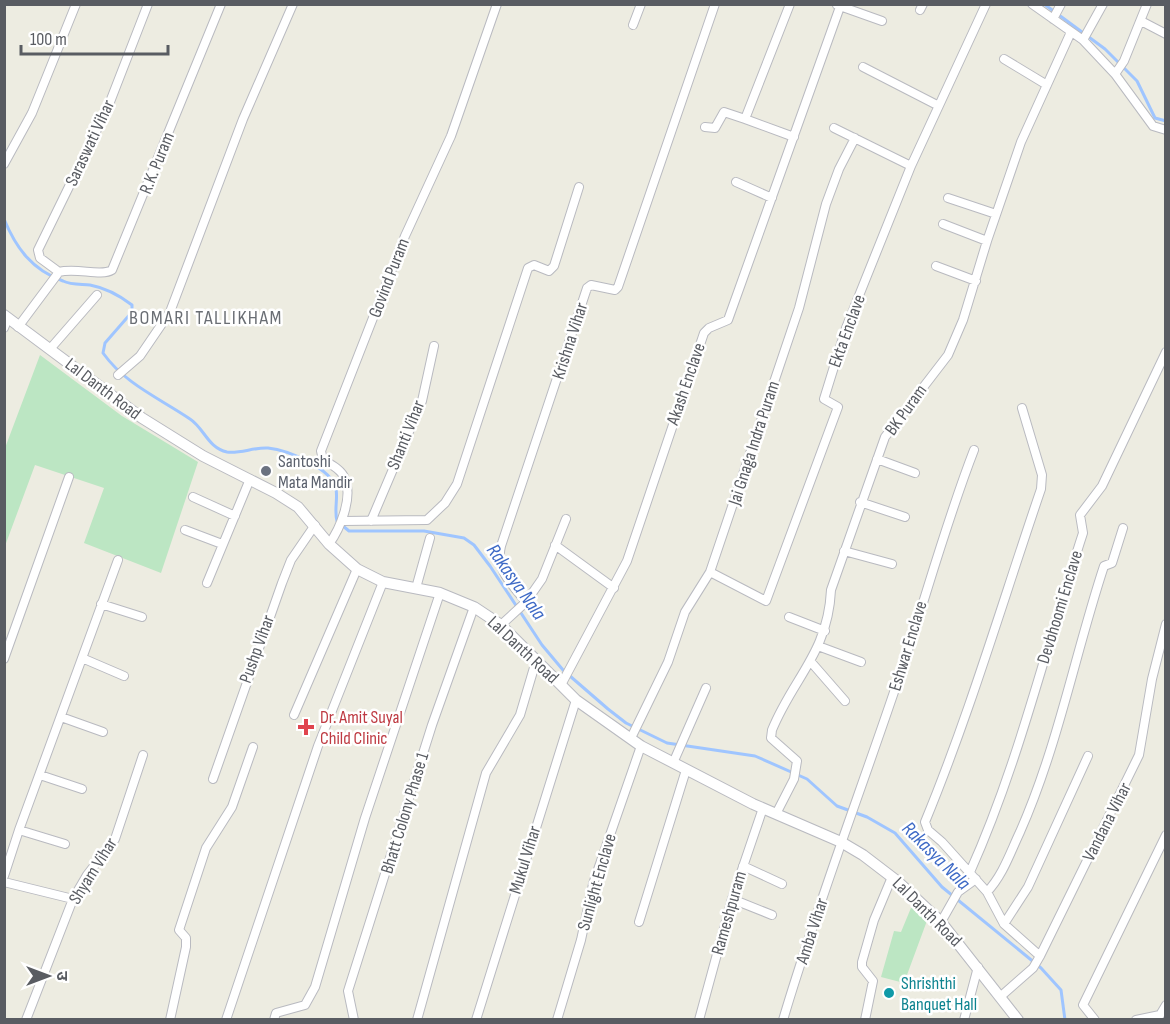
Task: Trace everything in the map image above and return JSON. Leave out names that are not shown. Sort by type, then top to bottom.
[{"type":"street","points":[[4,164],[32,113],[76,4]]},
{"type":"street","name":"Saraswati Vihar","points":[[59,272],[40,258],[38,250],[108,107],[148,4]]},
{"type":"street","name":"R.K. Puram","points":[[59,272],[73,268],[106,273],[112,270],[221,4]]},
{"type":"street","points":[[118,375],[124,367],[140,356],[170,312],[243,119],[293,4]]},
{"type":"street","name":"Govind Puram","points":[[330,544],[343,521],[345,478],[337,468],[324,460],[321,451],[405,236],[451,136],[497,4]]},
{"type":"street","points":[[633,25],[641,4]]},
{"type":"street","name":"Krishna Vihar","points":[[525,603],[503,573],[498,559],[501,546],[587,288],[591,285],[615,290],[618,287],[715,4]]},
{"type":"street","points":[[745,119],[790,4]]},
{"type":"street","name":"Ekta Enclave","points":[[710,572],[766,601],[838,407],[824,399],[843,337],[911,166],[986,4]]},
{"type":"street","points":[[1032,4],[1057,13],[1071,32],[1085,36],[1120,68],[1152,126],[1166,130]]},
{"type":"street","points":[[1085,36],[1103,4]]},
{"type":"street","points":[[1120,68],[1147,4]]},
{"type":"street","points":[[840,5],[882,21]]},
{"type":"street","name":"Akash Enclave","points":[[566,677],[614,588],[638,530],[704,333],[709,328],[728,320],[840,5]]},
{"type":"street","points":[[1141,21],[1166,34]]},
{"type":"street","name":"BK Puram","points":[[776,814],[795,775],[797,761],[793,755],[771,738],[775,724],[811,662],[825,631],[830,615],[831,590],[860,502],[885,437],[948,355],[976,281],[987,241],[1021,142],[1071,32]]},
{"type":"street","points":[[1004,59],[1047,85]]},
{"type":"street","points":[[863,67],[938,105]]},
{"type":"street","points":[[705,127],[715,128],[724,112],[794,136]]},
{"type":"street","points":[[834,128],[911,166]]},
{"type":"street","name":"Jai Gnaga Indra Puram","points":[[634,733],[668,662],[685,612],[710,572],[799,308],[826,204],[839,169],[855,138]]},
{"type":"street","points":[[736,182],[772,198]]},
{"type":"street","points":[[343,521],[427,520],[445,503],[457,484],[528,267],[534,265],[549,270],[554,266],[579,188]]},
{"type":"street","points":[[948,198],[996,214]]},
{"type":"street","points":[[943,224],[987,241]]},
{"type":"street","points":[[936,266],[976,281]]},
{"type":"street","points":[[18,327],[59,272]]},
{"type":"street","points":[[50,349],[97,295]]},
{"type":"street","name":"Lal Danth Road","points":[[6,320],[50,349],[142,418],[203,456],[250,479],[298,507],[330,544],[357,569],[383,582],[440,593],[474,607],[501,625],[536,661],[566,677],[576,700],[634,733],[641,746],[763,808],[841,842],[863,855],[892,877],[941,922],[978,966],[1018,1020]]},
{"type":"street","name":"Shanti Vihar","points":[[371,521],[422,401],[434,346]]},
{"type":"street","name":"Devbhoomi Enclave","points":[[973,875],[1000,804],[1003,785],[1028,715],[1083,533],[1080,514],[1102,486],[1166,352]]},
{"type":"street","points":[[1022,408],[1042,475],[1041,489],[958,743],[925,822],[928,830],[987,892],[1004,924],[1039,958]]},
{"type":"street","name":"Eshwar Enclave","points":[[841,842],[901,673],[954,501],[974,450]]},
{"type":"street","points":[[877,459],[915,473]]},
{"type":"street","points":[[4,659],[69,477]]},
{"type":"street","points":[[207,583],[250,479]]},
{"type":"street","points":[[193,497],[235,516]]},
{"type":"street","points":[[860,502],[905,517]]},
{"type":"street","points":[[501,625],[525,603],[542,579],[566,519]]},
{"type":"street","name":"Pushp Vihar","points":[[213,779],[291,560],[315,525]]},
{"type":"street","points":[[987,892],[997,882],[1048,762],[1066,703],[1084,627],[1104,566],[1112,563],[1123,528]]},
{"type":"street","points":[[185,530],[222,544]]},
{"type":"street","points":[[416,588],[430,538]]},
{"type":"street","points":[[555,545],[614,588]]},
{"type":"street","points":[[844,551],[892,564]]},
{"type":"street","points":[[4,876],[118,560]]},
{"type":"street","points":[[294,715],[357,569]]},
{"type":"street","points":[[226,1020],[318,746],[383,582]]},
{"type":"street","points":[[274,1020],[276,1013],[305,1005],[315,987],[365,818],[440,593]]},
{"type":"street","points":[[101,604],[142,616]]},
{"type":"street","name":"Bhatt Colony Phase 1","points":[[354,1020],[348,991],[432,725],[474,607]]},
{"type":"street","points":[[789,617],[825,631]]},
{"type":"street","name":"Vandana Vihar","points":[[1000,997],[1033,968],[1039,958],[1139,755],[1152,679],[1166,624]]},
{"type":"street","points":[[818,646],[861,662]]},
{"type":"street","points":[[82,658],[124,676]]},
{"type":"street","points":[[417,1020],[486,772],[520,715],[536,661]]},
{"type":"street","points":[[811,662],[845,701]]},
{"type":"street","points":[[673,763],[706,688]]},
{"type":"street","name":"Mukul Vihar","points":[[476,1020],[576,700]]},
{"type":"street","points":[[61,717],[103,732]]},
{"type":"street","name":"Sunlight Enclave","points":[[557,1020],[581,940],[593,884],[641,746]]},
{"type":"street","points":[[170,1020],[186,947],[186,938],[179,930],[206,848],[232,807],[253,747]]},
{"type":"street","name":"Shyam Vihar","points":[[26,1020],[73,899],[87,874],[115,839],[143,755]]},
{"type":"street","points":[[1004,924],[1028,887],[1088,756]]},
{"type":"street","points":[[639,921],[686,770]]},
{"type":"street","points":[[40,775],[82,789]]},
{"type":"street","name":"Rameshpuram","points":[[699,1020],[732,898],[763,808]]},
{"type":"street","points":[[19,830],[65,844]]},
{"type":"street","points":[[1095,1020],[1083,1005],[1166,835]]},
{"type":"street","name":"Amba Vihar","points":[[783,1020],[841,842]]},
{"type":"street","points":[[743,866],[782,884]]},
{"type":"street","points":[[941,922],[950,903],[973,875]]},
{"type":"street","points":[[865,1020],[873,981],[862,967],[862,962],[874,920],[892,877]]},
{"type":"street","points":[[4,882],[73,899]]},
{"type":"street","points":[[732,898],[772,915]]},
{"type":"street","points":[[964,1020],[978,966]]},
{"type":"street","points":[[1136,1020],[1160,1015],[1166,1005]]},
{"type":"green space","points":[[40,355],[122,416],[198,462],[161,573],[84,543],[104,488],[35,465],[5,546],[5,448]]},
{"type":"green space","points":[[913,903],[928,918],[904,983],[881,977],[894,931],[901,932]]},
{"type":"waterway","points":[[1044,4],[1105,49],[1137,81],[1155,118],[1166,121]]},
{"type":"waterway","name":"Rakasya Nala","points":[[4,219],[26,257],[42,271],[66,282],[107,290],[132,305],[132,312],[105,343],[103,353],[132,382],[195,423],[215,446],[227,452],[276,449],[297,456],[318,467],[333,481],[336,489],[337,521],[349,531],[424,531],[464,538],[474,545],[490,566],[542,645],[563,670],[608,709],[626,723],[667,743],[755,756],[807,779],[837,806],[867,817],[895,833],[942,887],[1041,968],[1061,990],[1065,1020]]},
{"type":"place","name":"Santoshi Mata Mandir","points":[[266,471]]},
{"type":"place","name":"Dr. Amit Suyal Child Clinic","points":[[306,727]]},
{"type":"place","name":"Shrishthi Banquet Hall","points":[[889,993]]},
{"type":"district","name":"BOMARI TALLIKHAM","points":[[206,318]]}]
